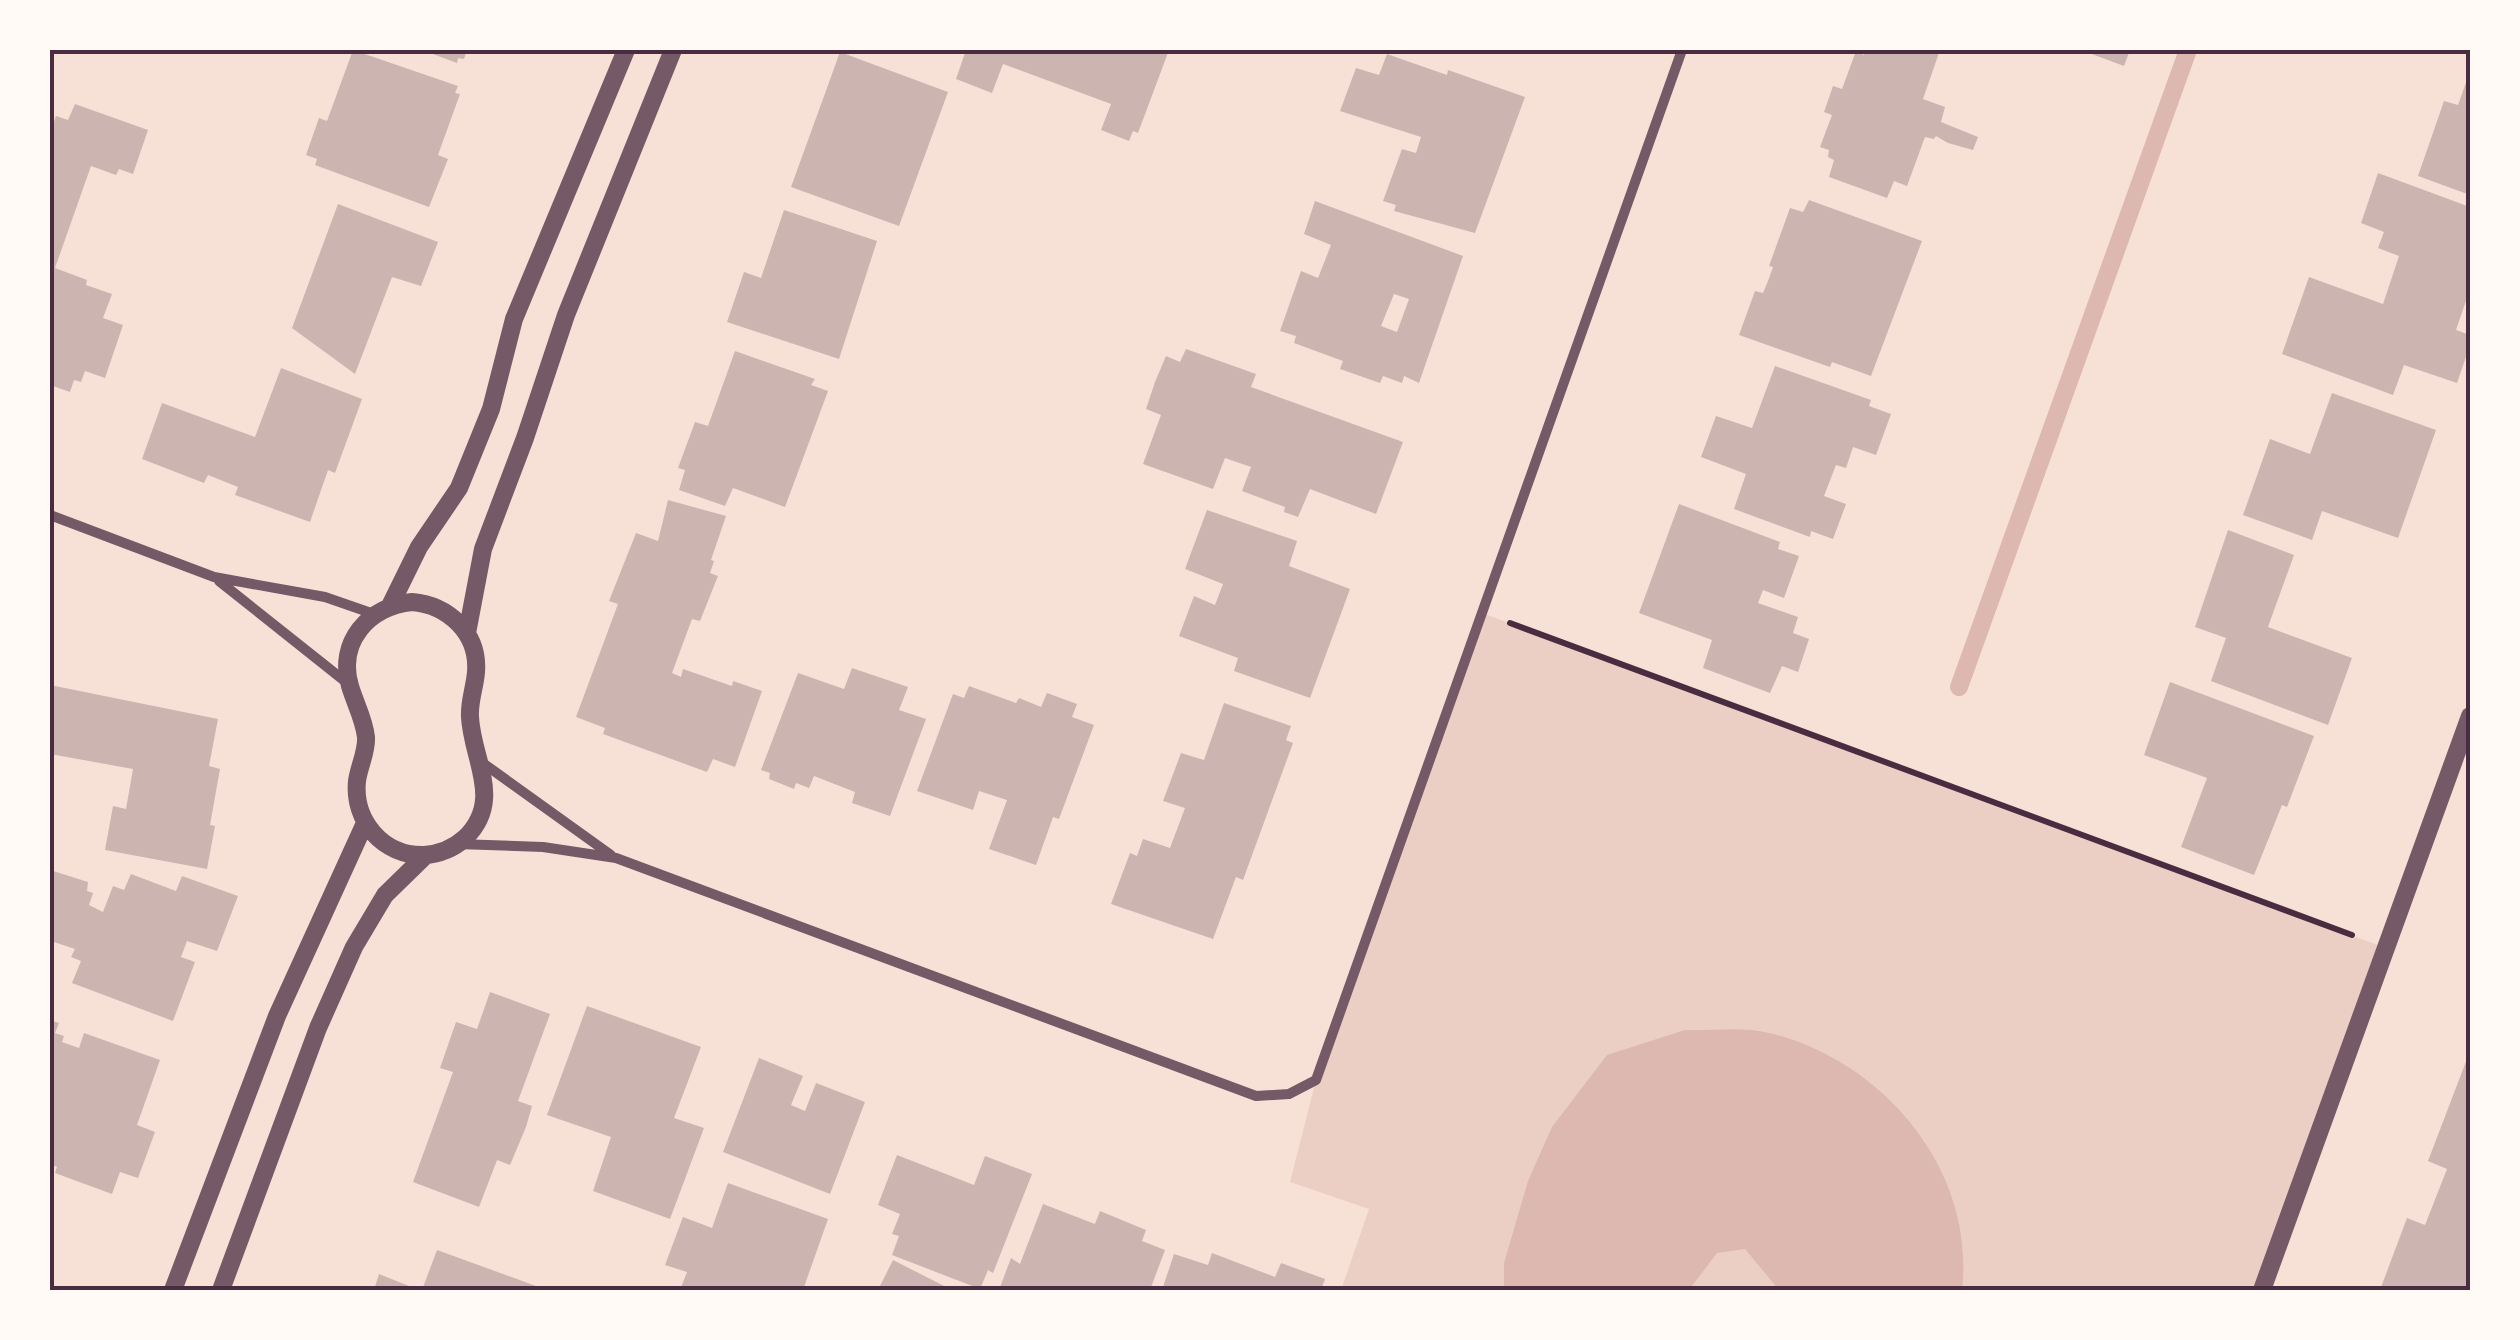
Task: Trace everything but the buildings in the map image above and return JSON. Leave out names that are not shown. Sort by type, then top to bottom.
[{"type":"street","points":[[626,50],[514,319],[491,409],[459,488],[382,610],[356,634],[350,646],[350,684],[366,732],[357,784],[359,811],[365,823],[394,849],[406,854],[426,855],[457,844],[543,846],[616,858],[1256,1096],[1289,1094],[1316,1080],[1682,50]]},
{"type":"street","points":[[467,633],[483,550],[566,315],[673,50]]},
{"type":"street","points":[[50,516],[214,577],[382,610],[412,602],[437,608],[467,633],[476,658],[470,715],[485,800],[476,826],[457,844]]},
{"type":"street","points":[[214,577],[350,684]]},
{"type":"street","points":[[2262,1290],[2470,716]]},
{"type":"street","points":[[480,761],[616,858]]},
{"type":"street","points":[[172,1290],[277,1016],[365,823]]},
{"type":"street","points":[[221,1290],[318,1028],[354,947],[386,895],[426,855]]},
{"type":"path","points":[[1482,613],[2386,948]]},
{"type":"shaded area","points":[[1482,613],[2386,948],[2262,1290],[1341,1290],[1369,1209],[1290,1182],[1316,1080]]},
{"type":"shaded area","points":[[1685,1030],[1769,1033],[1811,1047],[1849,1068],[1884,1095],[1914,1127],[1937,1163],[1954,1203],[1962,1246],[1962,1290],[1779,1290],[1745,1249],[1717,1253],[1689,1290],[1504,1290],[1504,1263],[1528,1181],[1552,1127],[1607,1055]]},
{"type":"waterway","points":[[1959,687],[2188,50]]}]
